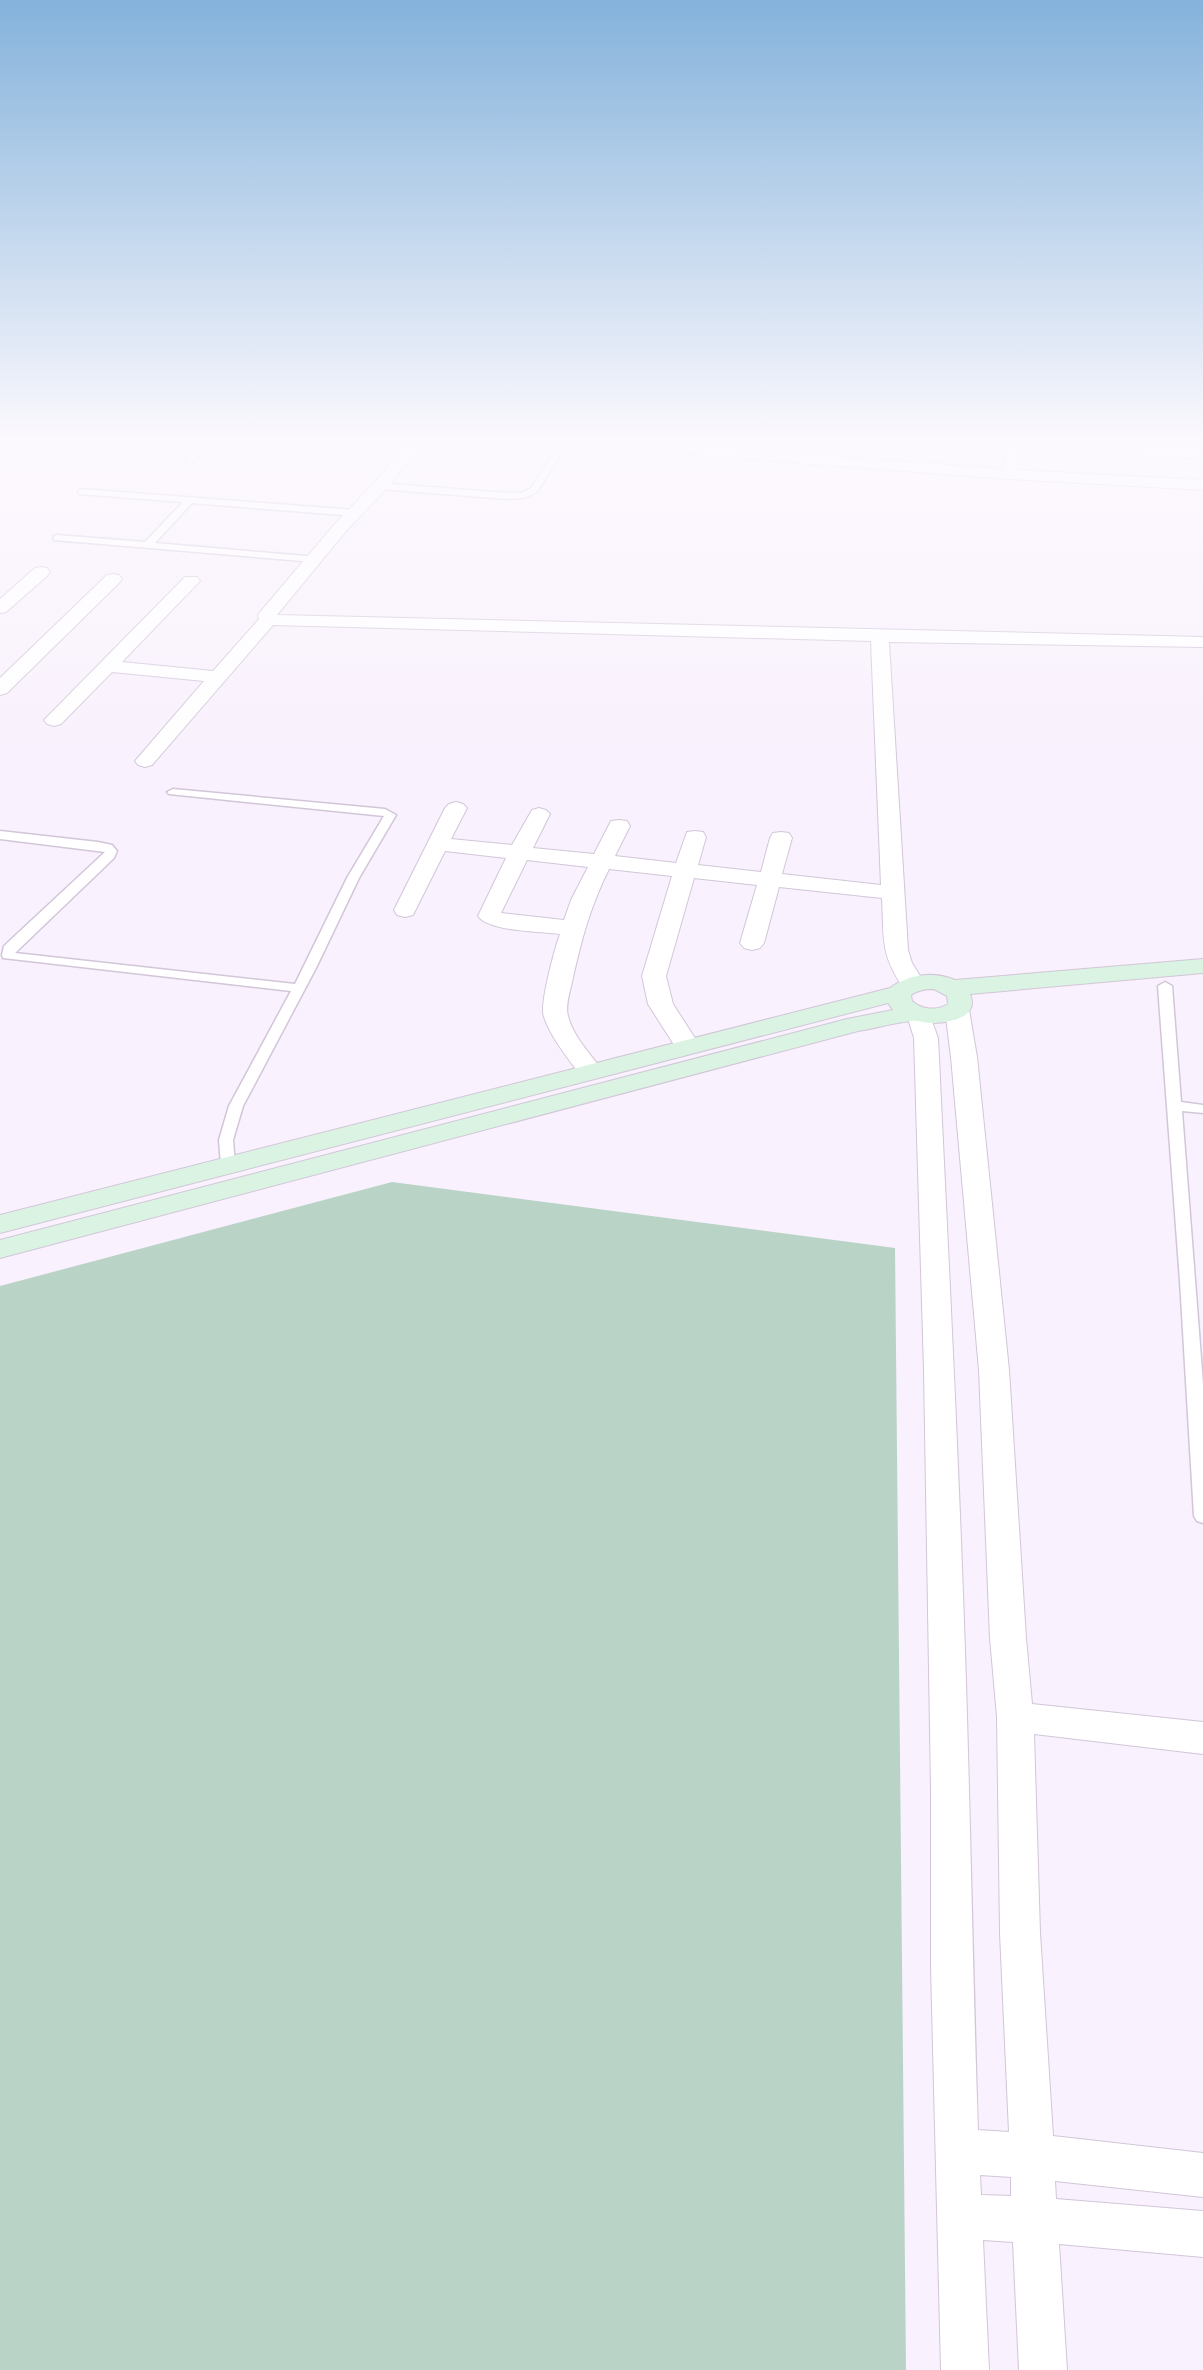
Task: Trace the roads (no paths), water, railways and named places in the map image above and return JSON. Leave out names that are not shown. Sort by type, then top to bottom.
[{"type":"main road","points":[[0,1224],[687,1046],[911,1001],[947,1015],[956,1001],[1203,966]]},
{"type":"main road","points":[[0,1249],[856,1024],[911,1001],[934,983],[956,1001],[1203,984]]},
{"type":"street","points":[[144,761],[268,620],[267,616],[320,552]]},
{"type":"street","points":[[0,608],[41,572]]},
{"type":"street","points":[[0,690],[114,579]]},
{"type":"street","points":[[54,720],[191,581]]},
{"type":"street","points":[[268,620],[880,636],[1203,642]]},
{"type":"street","points":[[880,636],[896,950],[911,1001],[926,1038],[939,1370],[950,1790],[951,1968],[965,2370]]},
{"type":"street","points":[[107,666],[216,677]]},
{"type":"street","points":[[405,910],[456,808]]},
{"type":"street","points":[[539,814],[488,913],[489,916],[497,920],[573,928]]},
{"type":"street","points":[[590,1071],[562,1030],[555,1015],[556,1000],[573,928],[582,900],[618,826]]},
{"type":"street","points":[[687,1046],[658,1000],[654,988],[654,976],[695,837]]},
{"type":"street","points":[[752,943],[781,838]]},
{"type":"street","points":[[438,844],[894,893]]},
{"type":"street","points":[[956,1001],[964,1057],[994,1370],[1008,1638],[1015,1718],[1020,1933],[1037,2220],[1043,2370]]},
{"type":"street","points":[[1015,1718],[1203,1738]]},
{"type":"street","points":[[957,2151],[1032,2156],[1203,2175]]},
{"type":"street","points":[[959,2216],[1037,2220],[1203,2234]]},
{"type":"lane","points":[[219,552],[314,559]]},
{"type":"lane","points":[[173,792],[389,814],[353,878],[229,1123],[226,1140],[228,1166]]},
{"type":"lane","points":[[0,834],[98,846],[108,848],[111,851],[110,855],[9,949],[8,955],[299,988]]},
{"type":"lane","points":[[1165,986],[1198,1354],[1203,1516]]},
{"type":"lane","points":[[1175,1106],[1203,1108]]}]
